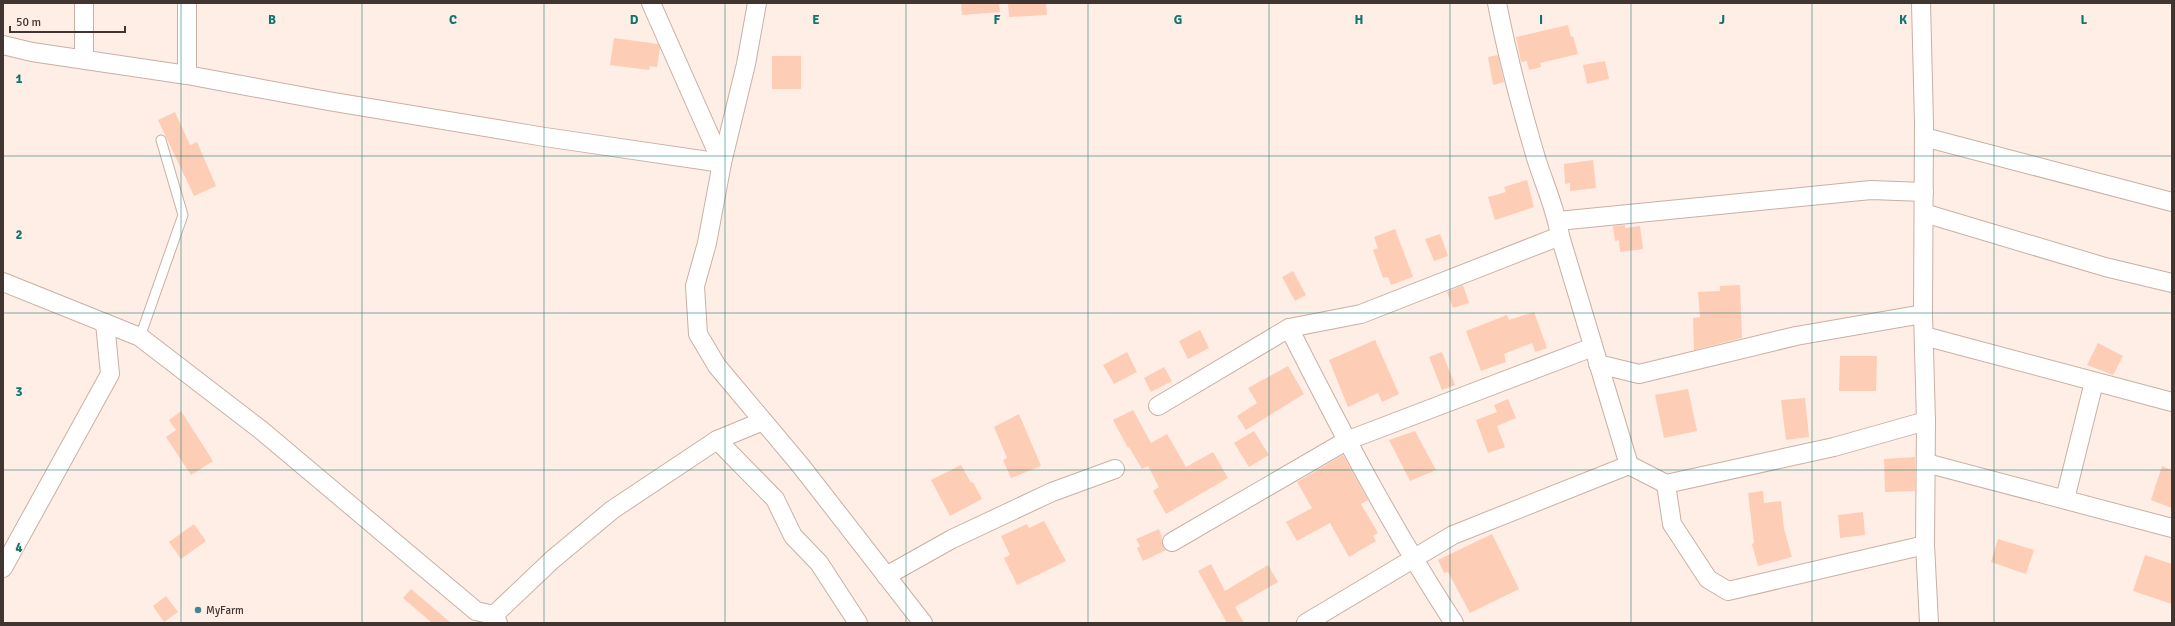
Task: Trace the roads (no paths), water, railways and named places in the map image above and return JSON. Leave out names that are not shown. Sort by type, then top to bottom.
[{"type":"street","points":[[84,3],[84,58]]},
{"type":"street","points":[[187,3],[187,74]]},
{"type":"street","points":[[652,3],[722,163]]},
{"type":"street","points":[[757,3],[746,64],[722,163],[707,243],[695,286],[698,334],[717,366],[801,466],[923,623]]},
{"type":"street","points":[[1497,3],[1505,42],[1532,144],[1559,229],[1629,465],[1666,484],[1834,447],[1926,422]]},
{"type":"street","points":[[1921,3],[1924,137],[1923,314],[1926,422],[1925,545],[1929,623]]},
{"type":"street","points":[[3,45],[32,52],[84,58],[187,74],[351,105],[722,163]]},
{"type":"street","points":[[1924,137],[2172,202]]},
{"type":"street","points":[[1158,406],[1289,328],[1361,314],[1559,229],[1864,190],[1924,192]]},
{"type":"street","points":[[1924,213],[2105,267],[2172,283]]},
{"type":"street","points":[[3,282],[140,338],[261,430],[476,611],[496,619],[552,560],[612,510],[717,440],[763,421]]},
{"type":"street","points":[[1172,542],[1346,441],[1596,355],[1639,374],[1796,336],[1923,314]]},
{"type":"street","points":[[3,568],[110,374],[105,323]]},
{"type":"street","points":[[1289,328],[1346,441],[1413,560],[1454,623]]},
{"type":"street","points":[[1924,336],[2172,402]]},
{"type":"street","points":[[2064,499],[2094,382]]},
{"type":"street","points":[[717,440],[776,499],[793,536],[819,562],[858,623]]},
{"type":"street","points":[[1926,463],[2172,528]]},
{"type":"street","points":[[1311,622],[1453,535],[1629,465]]},
{"type":"street","points":[[886,576],[952,539],[1052,492],[1115,469]]},
{"type":"street","points":[[1666,484],[1672,524],[1708,579],[1728,591],[1925,545]]},
{"type":"lane","points":[[140,338],[183,215],[161,140]]},
{"type":"place","name":"MyFarm","points":[[198,610]]}]
